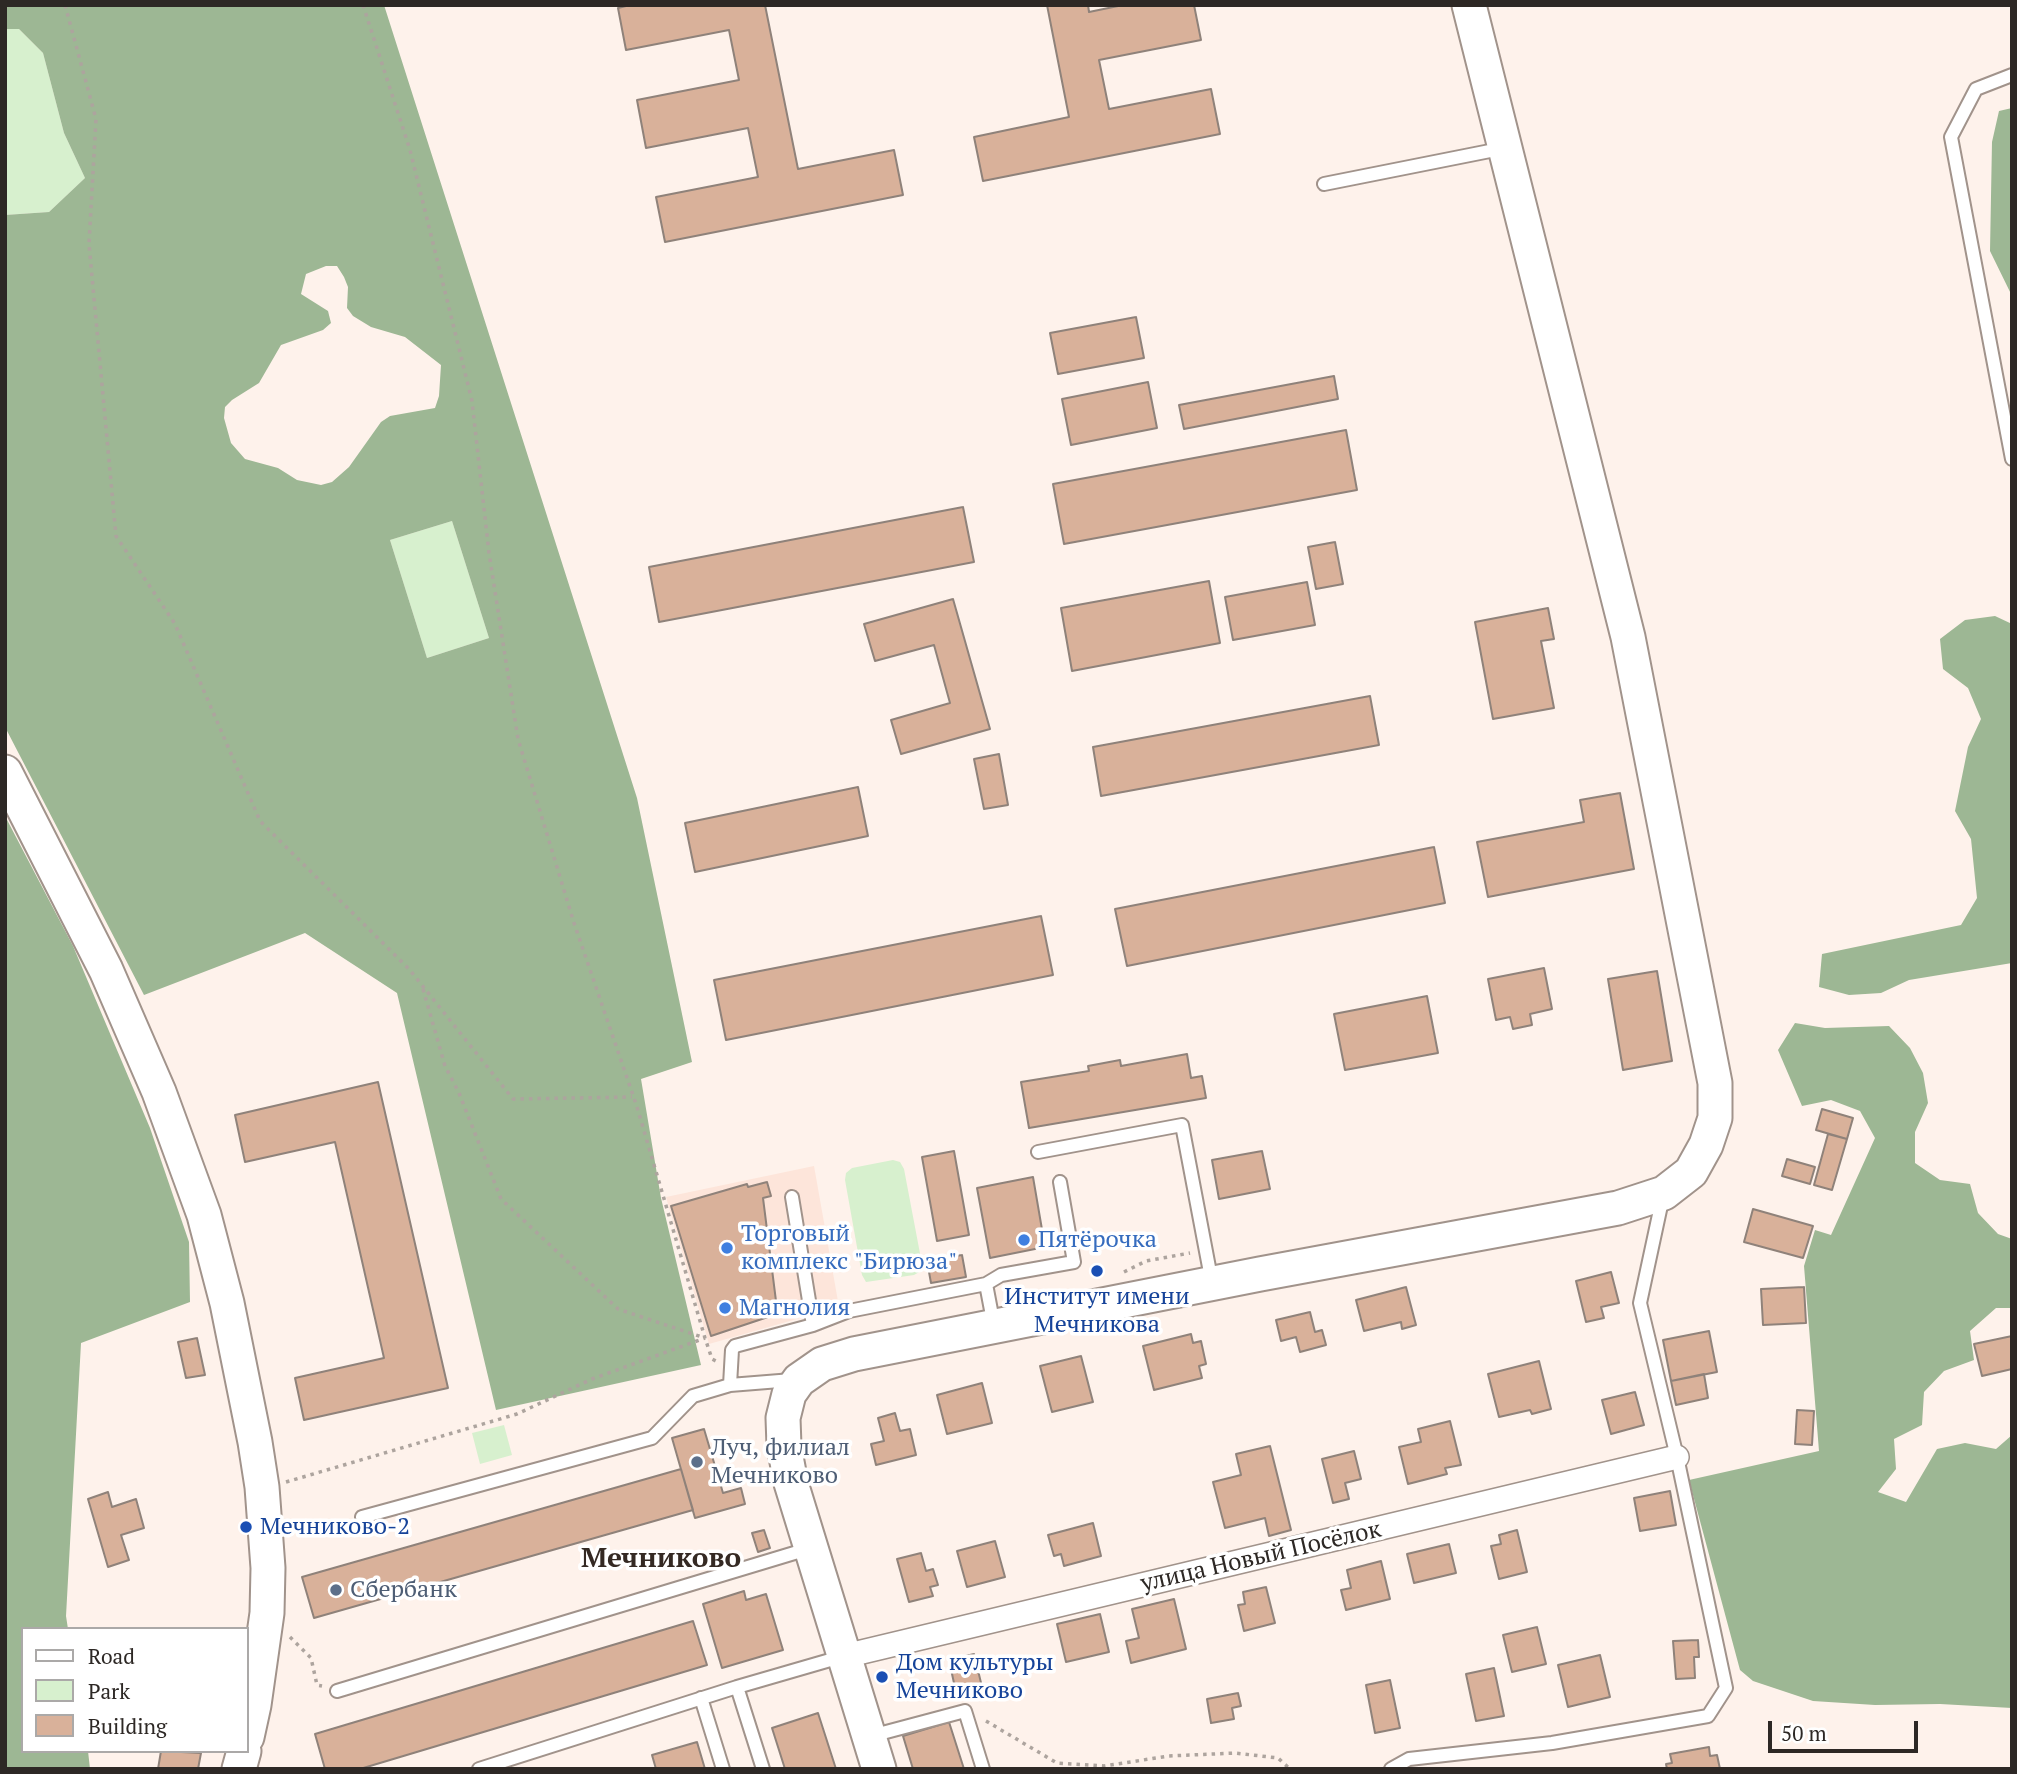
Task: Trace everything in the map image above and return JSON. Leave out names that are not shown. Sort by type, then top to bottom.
[{"type":"main road","points":[[880,1769],[811,1548],[784,1446],[783,1418],[789,1394],[799,1380],[822,1364],[854,1354],[1212,1283],[1618,1208],[1664,1193],[1691,1172],[1706,1145],[1715,1118],[1715,1083],[1628,637],[1468,5]]},
{"type":"main road","points":[[5,772],[106,970],[159,1091],[204,1215],[227,1303],[255,1442],[268,1569],[267,1613],[248,1732]]},
{"type":"street","name":"улица Новый Посёлок","points":[[845,1656],[1677,1457]]},
{"type":"lane","points":[[2012,75],[1976,89],[1951,137],[2012,459]]},
{"type":"lane","points":[[1324,184],[1506,148]]},
{"type":"lane","points":[[1038,1152],[1182,1125],[1212,1283]]},
{"type":"lane","points":[[730,1385],[732,1350],[739,1343],[813,1325],[849,1311],[986,1284],[1002,1275],[1074,1262],[1059,1182]]},
{"type":"lane","points":[[1391,1769],[1409,1759],[1552,1743],[1708,1716],[1726,1688],[1677,1457],[1640,1303],[1664,1193]]},
{"type":"lane","points":[[792,1197],[813,1325]]},
{"type":"lane","points":[[986,1284],[994,1326]]},
{"type":"lane","points":[[362,1517],[652,1438],[693,1396],[730,1385],[799,1380]]},
{"type":"lane","points":[[337,1691],[811,1548]]},
{"type":"lane","points":[[479,1769],[701,1698],[845,1656]]},
{"type":"lane","points":[[737,1687],[762,1769]]},
{"type":"lane","points":[[701,1698],[723,1769]]},
{"type":"lane","points":[[870,1737],[965,1712],[984,1769]]},
{"type":"path","points":[[65,5],[96,119],[89,244],[116,536],[175,624],[260,821],[409,969],[513,1099],[633,1097]]},
{"type":"path","points":[[363,5],[411,150],[472,401],[489,554],[519,739],[574,923],[633,1097],[712,1359],[732,1364]]},
{"type":"path","points":[[422,985],[445,1066],[459,1093],[500,1199],[618,1309],[705,1338]]},
{"type":"path","points":[[1121,1273],[1146,1261],[1205,1250]]},
{"type":"path","points":[[280,1484],[517,1414],[592,1379],[705,1338]]},
{"type":"path","points":[[311,1658],[317,1685]]},
{"type":"path","points":[[965,1712],[986,1721],[1057,1763],[1104,1766],[1169,1756],[1236,1754],[1278,1758],[1290,1769]]},
{"type":"shaded area","points":[[814,1166],[839,1307],[709,1344],[666,1197]]},
{"type":"green space","points":[[5,5],[384,5],[637,798],[692,1062],[641,1079],[661,1198],[701,1365],[496,1410],[397,993],[305,933],[144,995],[5,727],[5,215],[49,212],[85,178],[64,133],[43,53],[19,29],[5,29]],"holes":[[[326,266],[337,266],[344,277],[348,287],[347,308],[353,316],[371,327],[405,337],[441,365],[439,396],[435,408],[390,416],[381,422],[349,467],[332,482],[321,485],[297,480],[278,468],[245,459],[231,443],[224,418],[225,407],[259,383],[281,345],[323,330],[331,323],[328,311],[301,294],[306,274]],[[452,521],[489,638],[427,658],[390,540]]]},
{"type":"green space","points":[[5,29],[19,29],[43,53],[64,133],[85,178],[49,212],[5,215]]},
{"type":"green space","points":[[2012,108],[2012,296],[1990,251],[1992,142],[1999,111]]},
{"type":"green space","points":[[452,521],[489,638],[427,658],[390,540]]},
{"type":"green space","points":[[1995,616],[2012,624],[2012,963],[1909,980],[1881,993],[1849,995],[1819,987],[1822,954],[1961,925],[1977,898],[1971,839],[1955,811],[1968,747],[1981,719],[1968,688],[1943,669],[1940,639],[1965,620]]},
{"type":"green space","points":[[5,816],[73,946],[150,1128],[189,1242],[190,1302],[81,1343],[66,1616],[68,1627],[21,1627],[21,1753],[88,1753],[90,1769],[5,1769]]},
{"type":"green space","points":[[1795,1023],[1825,1028],[1889,1026],[1910,1048],[1923,1073],[1928,1103],[1915,1132],[1915,1163],[1940,1180],[1970,1184],[1978,1213],[1998,1234],[2012,1239],[2012,1308],[1996,1308],[1970,1331],[1974,1360],[1944,1371],[1924,1392],[1922,1425],[1894,1439],[1896,1469],[1878,1492],[1906,1502],[1937,1449],[1965,1443],[1996,1449],[2012,1435],[2012,1708],[1813,1701],[1753,1681],[1740,1670],[1689,1480],[1819,1451],[1804,1266],[1815,1230],[1831,1235],[1875,1138],[1860,1111],[1831,1100],[1802,1106],[1778,1050]]},
{"type":"green space","points":[[893,1160],[900,1162],[904,1169],[922,1264],[921,1271],[914,1275],[866,1282],[862,1275],[846,1173],[852,1168]]},
{"type":"green space","points":[[504,1425],[512,1455],[480,1464],[472,1433]]},
{"type":"building","points":[[630,5],[765,5],[798,169],[894,150],[903,195],[665,242],[656,197],[758,177],[748,128],[646,148],[637,100],[739,80],[729,30],[626,50],[618,8]]},
{"type":"building","points":[[1047,5],[1088,5],[1089,12],[1123,5],[1194,5],[1201,40],[1099,60],[1109,109],[1211,89],[1220,134],[983,181],[974,137],[1069,117]]},
{"type":"building","points":[[1136,317],[1144,358],[1058,374],[1050,333]]},
{"type":"building","points":[[1334,376],[1338,399],[1184,429],[1179,405]]},
{"type":"building","points":[[1148,382],[1157,428],[1071,445],[1062,399]]},
{"type":"building","points":[[1346,430],[1357,490],[1064,544],[1053,484]]},
{"type":"building","points":[[963,507],[974,562],[659,622],[649,567]]},
{"type":"building","points":[[1335,542],[1343,584],[1316,589],[1308,547]]},
{"type":"building","points":[[1209,581],[1220,643],[1072,671],[1061,608]]},
{"type":"building","points":[[1307,582],[1315,625],[1233,640],[1225,597]]},
{"type":"building","points":[[953,599],[990,729],[901,754],[891,720],[950,703],[934,645],[875,661],[864,624]]},
{"type":"building","points":[[1548,608],[1554,639],[1541,641],[1554,708],[1493,719],[1475,622]]},
{"type":"building","points":[[1370,696],[1379,745],[1101,796],[1093,747]]},
{"type":"building","points":[[999,754],[1008,805],[984,809],[974,759]]},
{"type":"building","points":[[858,787],[868,836],[695,872],[685,823]]},
{"type":"building","points":[[1620,793],[1634,869],[1488,897],[1477,842],[1584,822],[1580,800]]},
{"type":"building","points":[[1434,847],[1445,903],[1127,966],[1115,909]]},
{"type":"building","points":[[1041,916],[1053,975],[726,1040],[714,980]]},
{"type":"building","points":[[1544,968],[1552,1009],[1530,1014],[1532,1025],[1513,1029],[1510,1017],[1496,1020],[1488,979]]},
{"type":"building","points":[[1657,971],[1672,1061],[1623,1070],[1608,979]]},
{"type":"building","points":[[1427,996],[1438,1053],[1345,1070],[1334,1014]]},
{"type":"building","points":[[1187,1054],[1191,1078],[1202,1076],[1206,1098],[1029,1128],[1021,1082],[1089,1071],[1088,1066],[1120,1060],[1121,1066]]},
{"type":"building","points":[[378,1082],[448,1388],[304,1420],[295,1378],[384,1358],[335,1142],[245,1162],[235,1115]]},
{"type":"building","points":[[1822,1109],[1853,1118],[1847,1139],[1816,1130]]},
{"type":"building","points":[[1828,1134],[1847,1139],[1832,1190],[1814,1185]]},
{"type":"building","points":[[954,1151],[969,1235],[937,1241],[922,1157]]},
{"type":"building","points":[[1262,1151],[1270,1189],[1219,1199],[1212,1160]]},
{"type":"building","points":[[1787,1159],[1815,1167],[1810,1184],[1782,1176]]},
{"type":"building","points":[[1033,1177],[1045,1247],[990,1258],[977,1188]]},
{"type":"building","name":"Торговый комплекс \"Бирюза\"","points":[[767,1182],[771,1196],[763,1198],[777,1309],[766,1311],[768,1317],[711,1336],[671,1206],[747,1184],[748,1187]]},
{"type":"building","points":[[1753,1209],[1813,1226],[1803,1258],[1744,1242]]},
{"type":"building","points":[[962,1255],[966,1277],[931,1283],[927,1261]]},
{"type":"building","points":[[1611,1272],[1619,1303],[1601,1307],[1604,1318],[1586,1322],[1576,1281]]},
{"type":"building","points":[[1406,1287],[1416,1325],[1402,1329],[1401,1322],[1364,1331],[1356,1300]]},
{"type":"building","points":[[1804,1287],[1806,1323],[1763,1325],[1761,1289]]},
{"type":"building","points":[[1310,1312],[1315,1332],[1322,1330],[1326,1345],[1300,1352],[1296,1337],[1281,1341],[1276,1320]]},
{"type":"building","points":[[1709,1331],[1717,1372],[1671,1381],[1663,1340]]},
{"type":"building","points":[[1191,1334],[1193,1343],[1201,1341],[1206,1364],[1199,1366],[1202,1378],[1154,1390],[1143,1346]]},
{"type":"building","points":[[2012,1336],[2012,1369],[1982,1376],[1974,1344]]},
{"type":"building","points":[[197,1338],[205,1375],[186,1378],[178,1342]]},
{"type":"building","points":[[1081,1356],[1093,1402],[1052,1412],[1040,1366]]},
{"type":"building","points":[[1539,1361],[1551,1409],[1532,1414],[1530,1410],[1499,1417],[1488,1374]]},
{"type":"building","points":[[1704,1374],[1708,1398],[1676,1405],[1671,1381]]},
{"type":"building","points":[[982,1383],[992,1423],[947,1434],[937,1395]]},
{"type":"building","points":[[1635,1392],[1644,1425],[1611,1434],[1602,1400]]},
{"type":"building","points":[[1797,1410],[1814,1411],[1812,1445],[1795,1444]]},
{"type":"building","points":[[895,1413],[900,1431],[910,1429],[916,1455],[876,1465],[871,1444],[884,1441],[878,1418]]},
{"type":"building","points":[[1450,1421],[1461,1465],[1445,1468],[1447,1474],[1408,1484],[1399,1447],[1421,1442],[1418,1429]]},
{"type":"building","points":[[704,1429],[723,1493],[741,1488],[745,1504],[695,1518],[672,1438]]},
{"type":"building","points":[[1270,1446],[1291,1530],[1269,1536],[1265,1518],[1225,1528],[1213,1482],[1241,1475],[1236,1454]]},
{"type":"building","points":[[1354,1451],[1361,1479],[1345,1483],[1349,1499],[1333,1503],[1322,1459]]},
{"type":"building","points":[[681,1469],[693,1510],[314,1618],[302,1577]]},
{"type":"building","points":[[1670,1491],[1676,1525],[1640,1531],[1634,1498]]},
{"type":"building","points":[[108,1492],[112,1507],[136,1499],[144,1528],[121,1535],[129,1560],[108,1567],[88,1499]]},
{"type":"building","points":[[1093,1523],[1101,1556],[1064,1566],[1061,1554],[1054,1556],[1048,1535]]},
{"type":"building","points":[[764,1530],[770,1548],[758,1552],[752,1533]]},
{"type":"building","points":[[1517,1530],[1527,1572],[1499,1579],[1491,1546],[1501,1544],[1499,1535]]},
{"type":"building","points":[[995,1541],[1005,1577],[967,1587],[957,1551]]},
{"type":"building","points":[[1449,1544],[1456,1573],[1414,1583],[1407,1554]]},
{"type":"building","points":[[921,1553],[926,1571],[933,1569],[938,1585],[930,1587],[933,1596],[909,1602],[897,1559]]},
{"type":"building","points":[[1381,1561],[1390,1599],[1346,1610],[1341,1590],[1351,1588],[1347,1570]]},
{"type":"building","points":[[1266,1587],[1275,1623],[1244,1631],[1238,1605],[1245,1604],[1243,1592]]},
{"type":"building","points":[[744,1591],[746,1600],[766,1594],[783,1650],[722,1668],[703,1604]]},
{"type":"building","points":[[1174,1599],[1186,1649],[1131,1663],[1126,1641],[1139,1638],[1132,1609]]},
{"type":"building","points":[[1100,1614],[1109,1652],[1066,1662],[1057,1624]]},
{"type":"building","points":[[693,1621],[707,1665],[360,1769],[325,1769],[315,1734]]},
{"type":"building","points":[[1537,1627],[1546,1664],[1512,1672],[1503,1635]]},
{"type":"building","points":[[1698,1640],[1699,1657],[1694,1657],[1695,1678],[1676,1679],[1673,1641]]},
{"type":"building","points":[[974,1654],[983,1691],[957,1697],[949,1660]]},
{"type":"building","points":[[1600,1655],[1610,1697],[1568,1707],[1558,1665]]},
{"type":"building","points":[[1494,1668],[1504,1716],[1476,1721],[1466,1674]]},
{"type":"building","points":[[1390,1680],[1400,1728],[1375,1733],[1366,1685]]},
{"type":"building","points":[[1238,1693],[1241,1706],[1232,1708],[1234,1719],[1211,1723],[1207,1699]]},
{"type":"building","points":[[818,1713],[836,1769],[785,1769],[772,1728]]},
{"type":"building","points":[[949,1722],[964,1769],[913,1769],[903,1736]]},
{"type":"building","points":[[697,1742],[705,1769],[656,1769],[652,1755]]},
{"type":"building","points":[[1709,1747],[1710,1756],[1717,1755],[1720,1769],[1667,1769],[1666,1764],[1672,1763],[1670,1754]]},
{"type":"building","points":[[161,1753],[201,1753],[198,1769],[158,1769]]},
{"type":"place","name":"Пятёрочка","points":[[1024,1240]]},
{"type":"place","name":"Торговый комплекс \"Бирюза\"","points":[[727,1248]]},
{"type":"place","name":"Институт имени Мечникова","points":[[1097,1271]]},
{"type":"place","name":"Магнолия","points":[[725,1308]]},
{"type":"place","name":"Луч, филиал Мечниково","points":[[697,1462]]},
{"type":"place","name":"Мечниково-2","points":[[246,1527]]},
{"type":"place","name":"Сбербанк","points":[[336,1590]]},
{"type":"place","name":"Дом культуры Мечниково","points":[[882,1677]]},
{"type":"district","name":"Мечниково","points":[[661,1559]]}]
